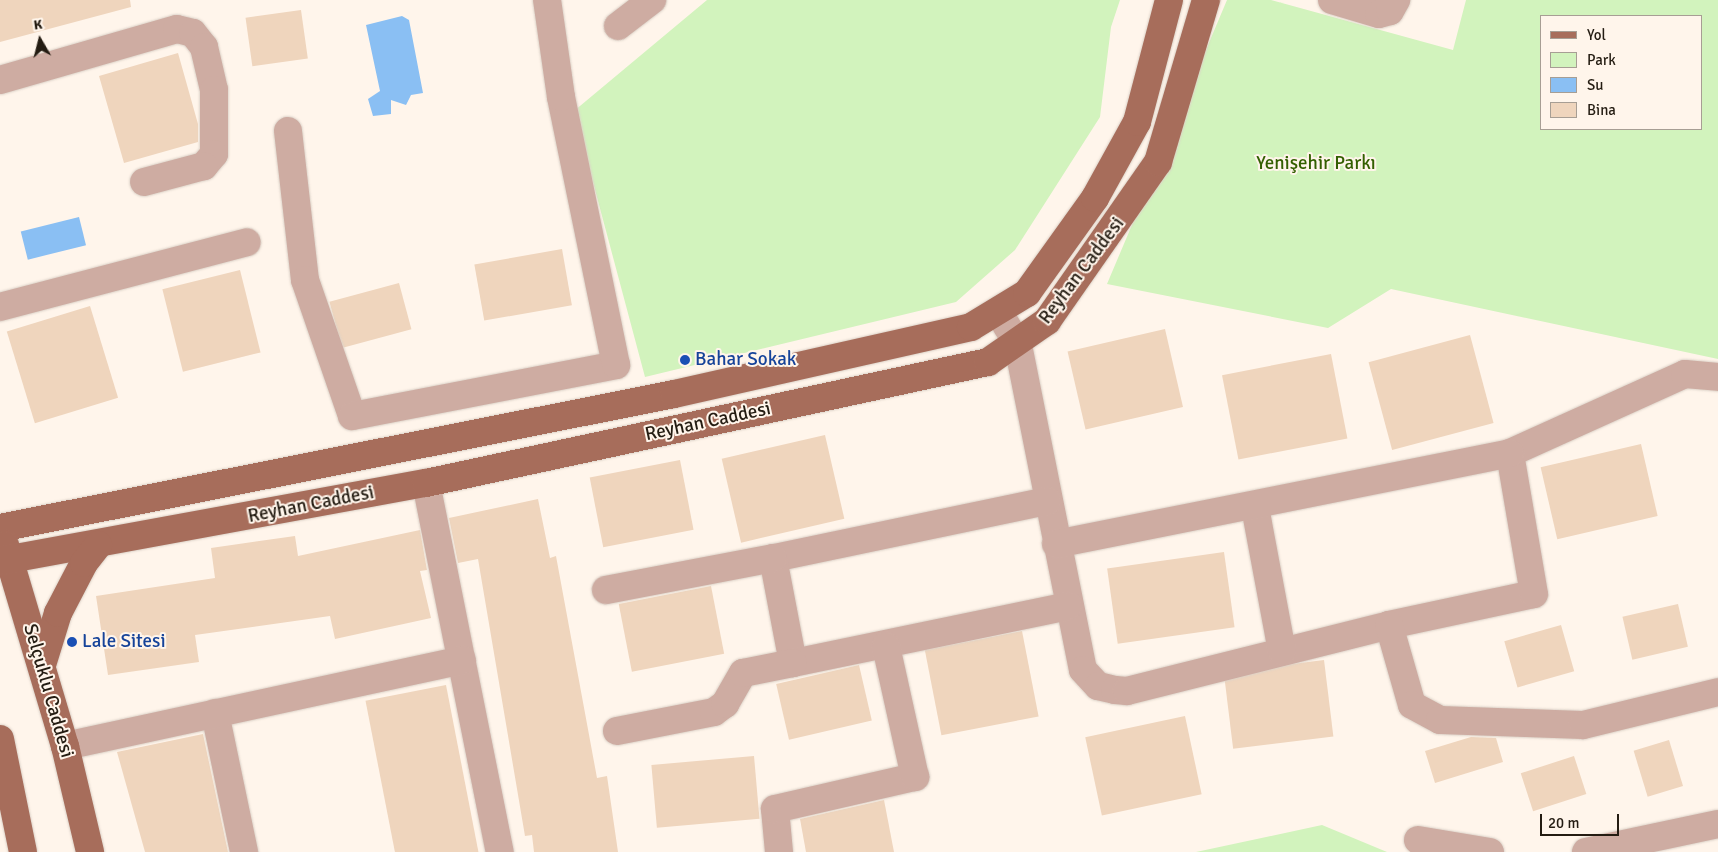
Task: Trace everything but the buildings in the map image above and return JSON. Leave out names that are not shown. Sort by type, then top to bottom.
[{"type":"main road","name":"Reyhan Caddesi","points":[[0,528],[478,435],[961,329],[999,313],[1027,292],[1058,252],[1117,161],[1137,122],[1169,0]]},
{"type":"main road","name":"Reyhan Caddesi","points":[[6,562],[426,483],[955,372],[988,362],[1018,345],[1047,321],[1079,280],[1158,162],[1206,0]]},
{"type":"main road","name":"Selçuklu Caddesi","points":[[0,532],[6,562],[42,665],[65,746],[90,852]]},
{"type":"main road","points":[[42,665],[58,613],[84,563],[98,545]]},
{"type":"main road","points":[[0,739],[23,852]]},
{"type":"lane","points":[[288,131],[305,280],[352,416],[469,397],[616,366],[561,97],[548,0]]},
{"type":"lane","points":[[618,26],[652,0]]},
{"type":"lane","points":[[1332,0],[1380,14],[1390,10],[1396,0]]},
{"type":"lane","points":[[0,80],[177,29],[194,33],[204,47],[214,90],[214,154],[204,166],[144,182]]},
{"type":"lane","points":[[0,307],[247,242]]},
{"type":"lane","points":[[999,313],[1018,345],[1047,501],[1083,670],[1098,686],[1127,691],[1389,625],[1534,594],[1510,454]]},
{"type":"lane","points":[[1056,544],[1255,507],[1510,454],[1685,374],[1718,377]]},
{"type":"lane","points":[[469,397],[478,435]]},
{"type":"lane","points":[[426,483],[500,852]]},
{"type":"lane","points":[[606,590],[773,558],[1047,501]]},
{"type":"lane","points":[[1255,507],[1282,651]]},
{"type":"lane","points":[[773,558],[794,663]]},
{"type":"lane","points":[[617,731],[714,712],[725,704],[743,673],[886,646],[1068,606]]},
{"type":"lane","points":[[1389,625],[1412,704],[1440,720],[1583,725],[1718,692]]},
{"type":"lane","points":[[779,852],[775,809],[915,777],[886,646]]},
{"type":"lane","points":[[65,746],[462,660]]},
{"type":"lane","points":[[215,713],[244,852]]},
{"type":"lane","points":[[1586,852],[1718,824]]},
{"type":"lane","points":[[1418,840],[1490,852]]},
{"type":"green space","points":[[707,0],[1120,0],[1111,27],[1100,117],[1015,250],[956,302],[645,377],[574,111]]},
{"type":"green space","name":"Yenişehir Parkı","points":[[1227,0],[1271,0],[1453,50],[1466,0],[1718,0],[1718,359],[1391,289],[1328,328],[1107,284]]},
{"type":"green space","points":[[1322,825],[1387,852],[1196,852]]},
{"type":"water","points":[[402,16],[409,20],[423,93],[411,95],[406,105],[391,100],[391,114],[373,116],[368,99],[380,91],[366,25]]},
{"type":"water","points":[[79,217],[86,245],[28,260],[21,232]]},
{"type":"place","name":"Bahar Sokak","points":[[685,360]]},
{"type":"place","name":"Lale Sitesi","points":[[72,642]]}]
